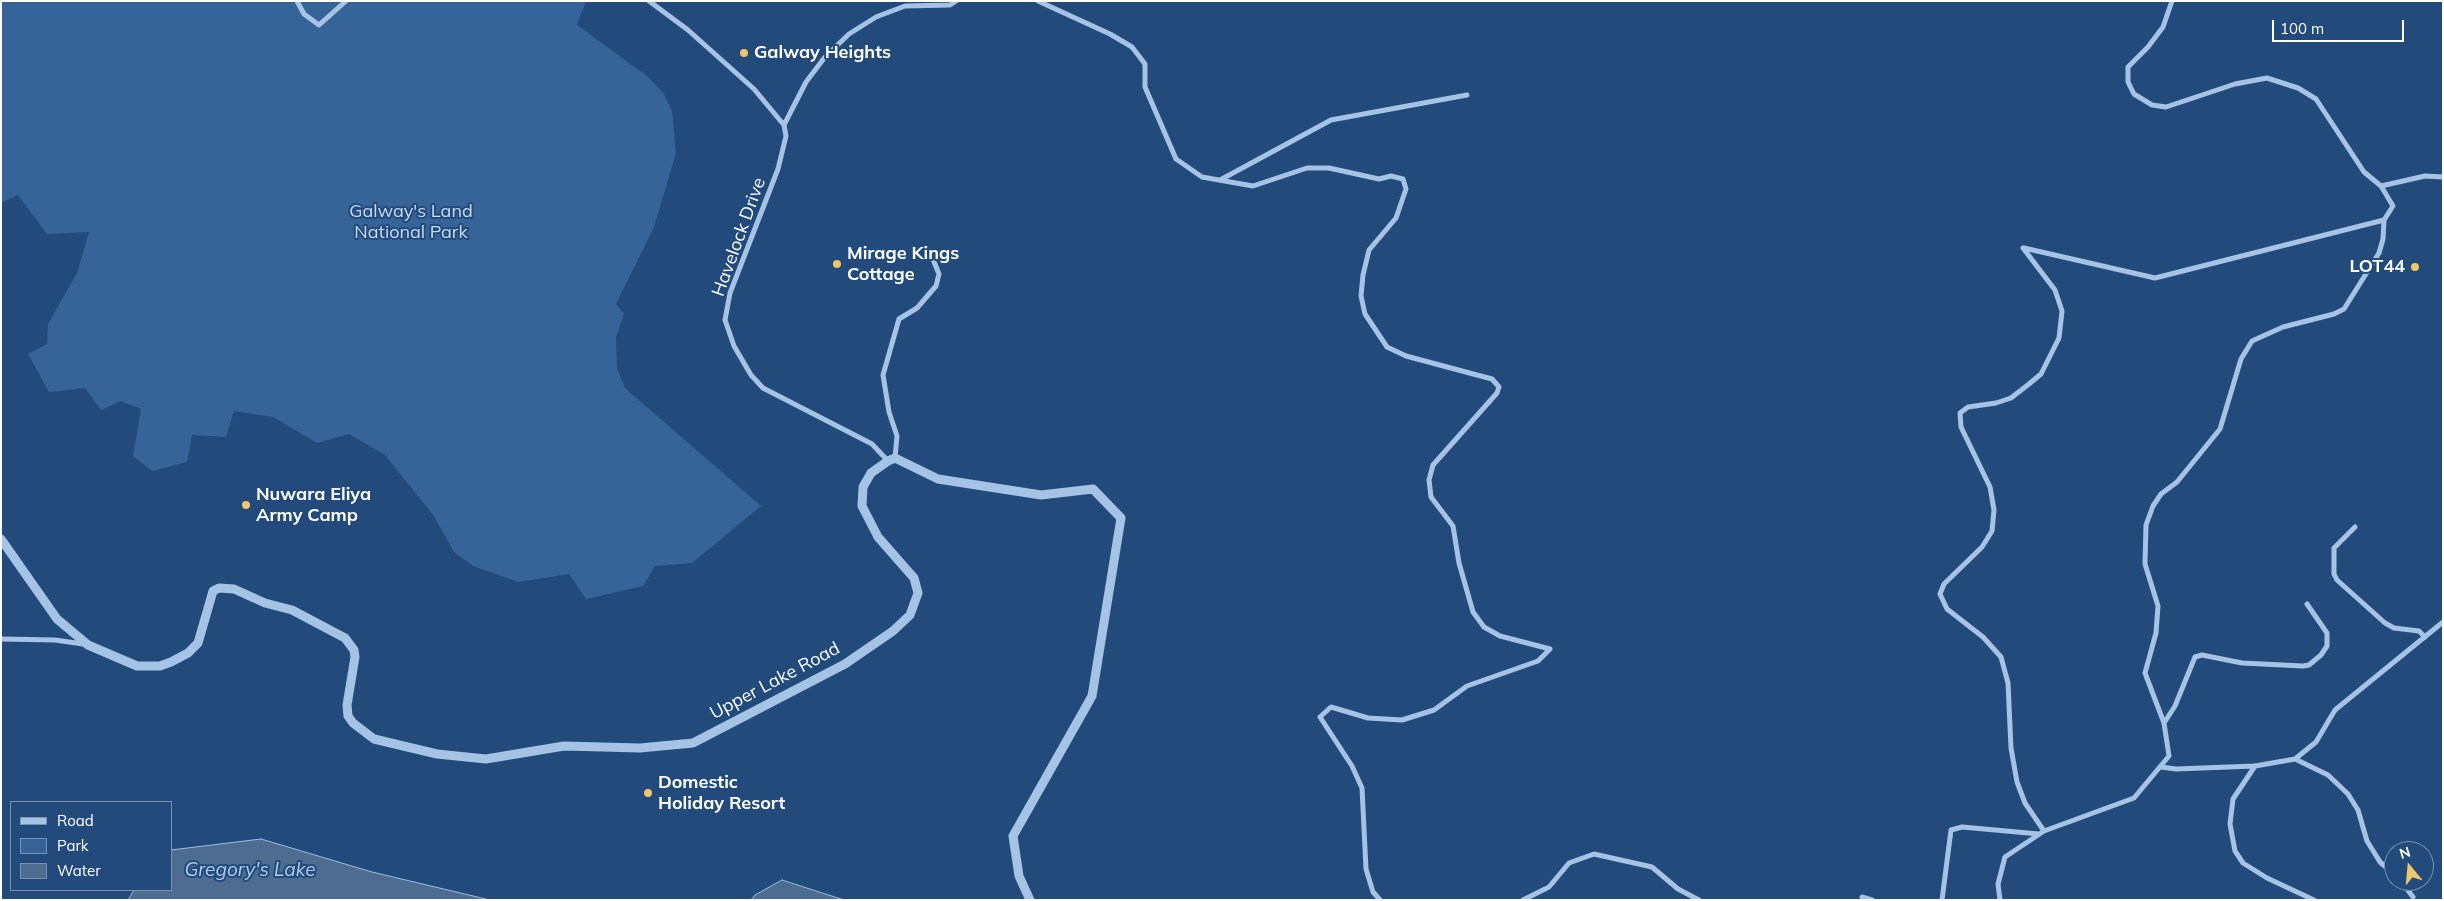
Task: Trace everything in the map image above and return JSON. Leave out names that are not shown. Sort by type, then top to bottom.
[{"type":"street","points":[[297,1],[304,14],[319,25],[346,1]]},
{"type":"street","points":[[649,1],[688,30],[754,89],[784,126],[806,82],[824,57],[849,34],[876,17],[905,6],[950,5],[956,1]]},
{"type":"street","points":[[1038,1],[1110,34],[1132,47],[1145,64],[1145,87],[1176,160],[1202,177],[1253,186],[1307,168],[1329,168],[1379,179],[1391,176],[1403,179],[1406,189],[1396,218],[1370,250],[1363,275],[1361,296],[1365,314],[1387,347],[1406,356],[1492,379],[1499,387],[1498,393],[1433,465],[1429,480],[1431,497],[1453,526],[1459,563],[1474,612],[1484,627],[1500,636],[1550,649],[1538,660],[1467,686],[1434,710],[1402,720],[1368,718],[1331,707],[1320,718],[1352,766],[1362,788],[1366,869],[1373,892],[1380,900]]},
{"type":"street","points":[[2000,900],[1998,884],[2005,857],[2042,832],[2134,798],[2169,756],[2164,723],[2145,673],[2156,633],[2158,606],[2145,564],[2146,525],[2153,506],[2161,494],[2177,482],[2220,429],[2241,359],[2252,340],[2283,327],[2344,310],[2380,253],[2384,220],[2393,206],[2382,186],[2364,172],[2316,99],[2298,88],[2267,78],[2235,84],[2166,107],[2152,105],[2134,94],[2128,82],[2128,67],[2163,27],[2172,1]]},
{"type":"street","points":[[1220,180],[1331,120],[1467,95]]},
{"type":"street","name":"Havelock Drive","points":[[784,126],[786,136],[778,169],[730,293],[725,320],[734,346],[751,375],[763,388],[872,444],[892,460]]},
{"type":"street","points":[[2382,186],[2425,176],[2443,177]]},
{"type":"street","points":[[2042,832],[2025,803],[2017,782],[2011,748],[2008,683],[2001,658],[1983,637],[1947,609],[1940,594],[1944,584],[1982,547],[1992,531],[1994,510],[1990,487],[1961,427],[1960,413],[1968,407],[1981,406],[2011,398],[2041,374],[2060,338],[2062,311],[2055,290],[2023,248],[2155,278],[2384,220]]},
{"type":"street","points":[[932,257],[939,274],[936,286],[917,308],[899,318],[883,375],[889,412],[898,436],[892,460],[938,480],[1040,496],[1093,489],[1121,518],[1092,696],[1012,836],[1019,876],[1030,900]]},
{"type":"street","name":"Upper Lake Road","points":[[1,539],[57,619],[88,645],[137,666],[160,666],[188,654],[198,642],[213,591],[219,588],[234,589],[265,603],[292,610],[345,638],[354,650],[355,657],[347,705],[348,716],[353,723],[374,739],[438,754],[486,760],[564,746],[640,748],[693,743],[845,664],[894,631],[910,615],[918,593],[914,578],[878,537],[862,506],[862,487],[871,473],[892,460]]},
{"type":"street","points":[[2355,527],[2334,548],[2334,574],[2337,580],[2385,623],[2394,628],[2419,631],[2425,637]]},
{"type":"street","points":[[2164,723],[2175,706],[2195,657],[2202,655],[2242,663],[2310,665],[2321,655],[2327,646],[2327,633],[2307,604]]},
{"type":"street","points":[[2161,766],[2176,769],[2255,766],[2295,759],[2316,742],[2335,710],[2443,622]]},
{"type":"street","points":[[1,639],[55,640],[88,645]]},
{"type":"street","points":[[2295,759],[2328,775],[2348,794],[2358,810],[2366,841],[2384,865]]},
{"type":"street","points":[[2255,766],[2232,799],[2230,824],[2235,851],[2243,863],[2267,878],[2314,900]]},
{"type":"street","points":[[1942,900],[1951,830],[1962,827],[2042,832]]},
{"type":"street","points":[[1523,900],[1549,887],[1569,863],[1594,854],[1652,867],[1678,889],[1699,900]]},
{"type":"street","points":[[2408,891],[2413,897]]},
{"type":"street","points":[[1862,897],[1872,900]]},
{"type":"green space","name":"Galway's Land National Park","points":[[1,1],[586,1],[577,25],[647,76],[664,94],[672,111],[676,153],[654,227],[616,304],[624,314],[616,337],[617,368],[625,388],[761,506],[692,563],[655,566],[643,586],[586,599],[569,574],[518,582],[473,566],[454,552],[434,516],[385,455],[349,434],[317,443],[273,417],[234,411],[226,437],[192,435],[187,462],[152,471],[133,456],[141,409],[121,401],[101,410],[85,388],[49,392],[28,354],[47,344],[48,324],[77,273],[89,232],[47,234],[18,195],[1,203]]},
{"type":"water","name":"Gregory's Lake","points":[[261,839],[372,872],[490,900],[128,900],[133,891],[172,891],[172,850]]},
{"type":"water","points":[[782,880],[844,900],[751,900],[755,895]]},
{"type":"place","name":"Galway Heights","points":[[744,53]]},
{"type":"place","name":"Mirage Kings Cottage","points":[[837,264]]},
{"type":"place","name":"LOT44","points":[[2415,267]]},
{"type":"place","name":"Nuwara Eliya Army Camp","points":[[246,505]]},
{"type":"place","name":"Domestic Holiday Resort","points":[[648,793]]}]
